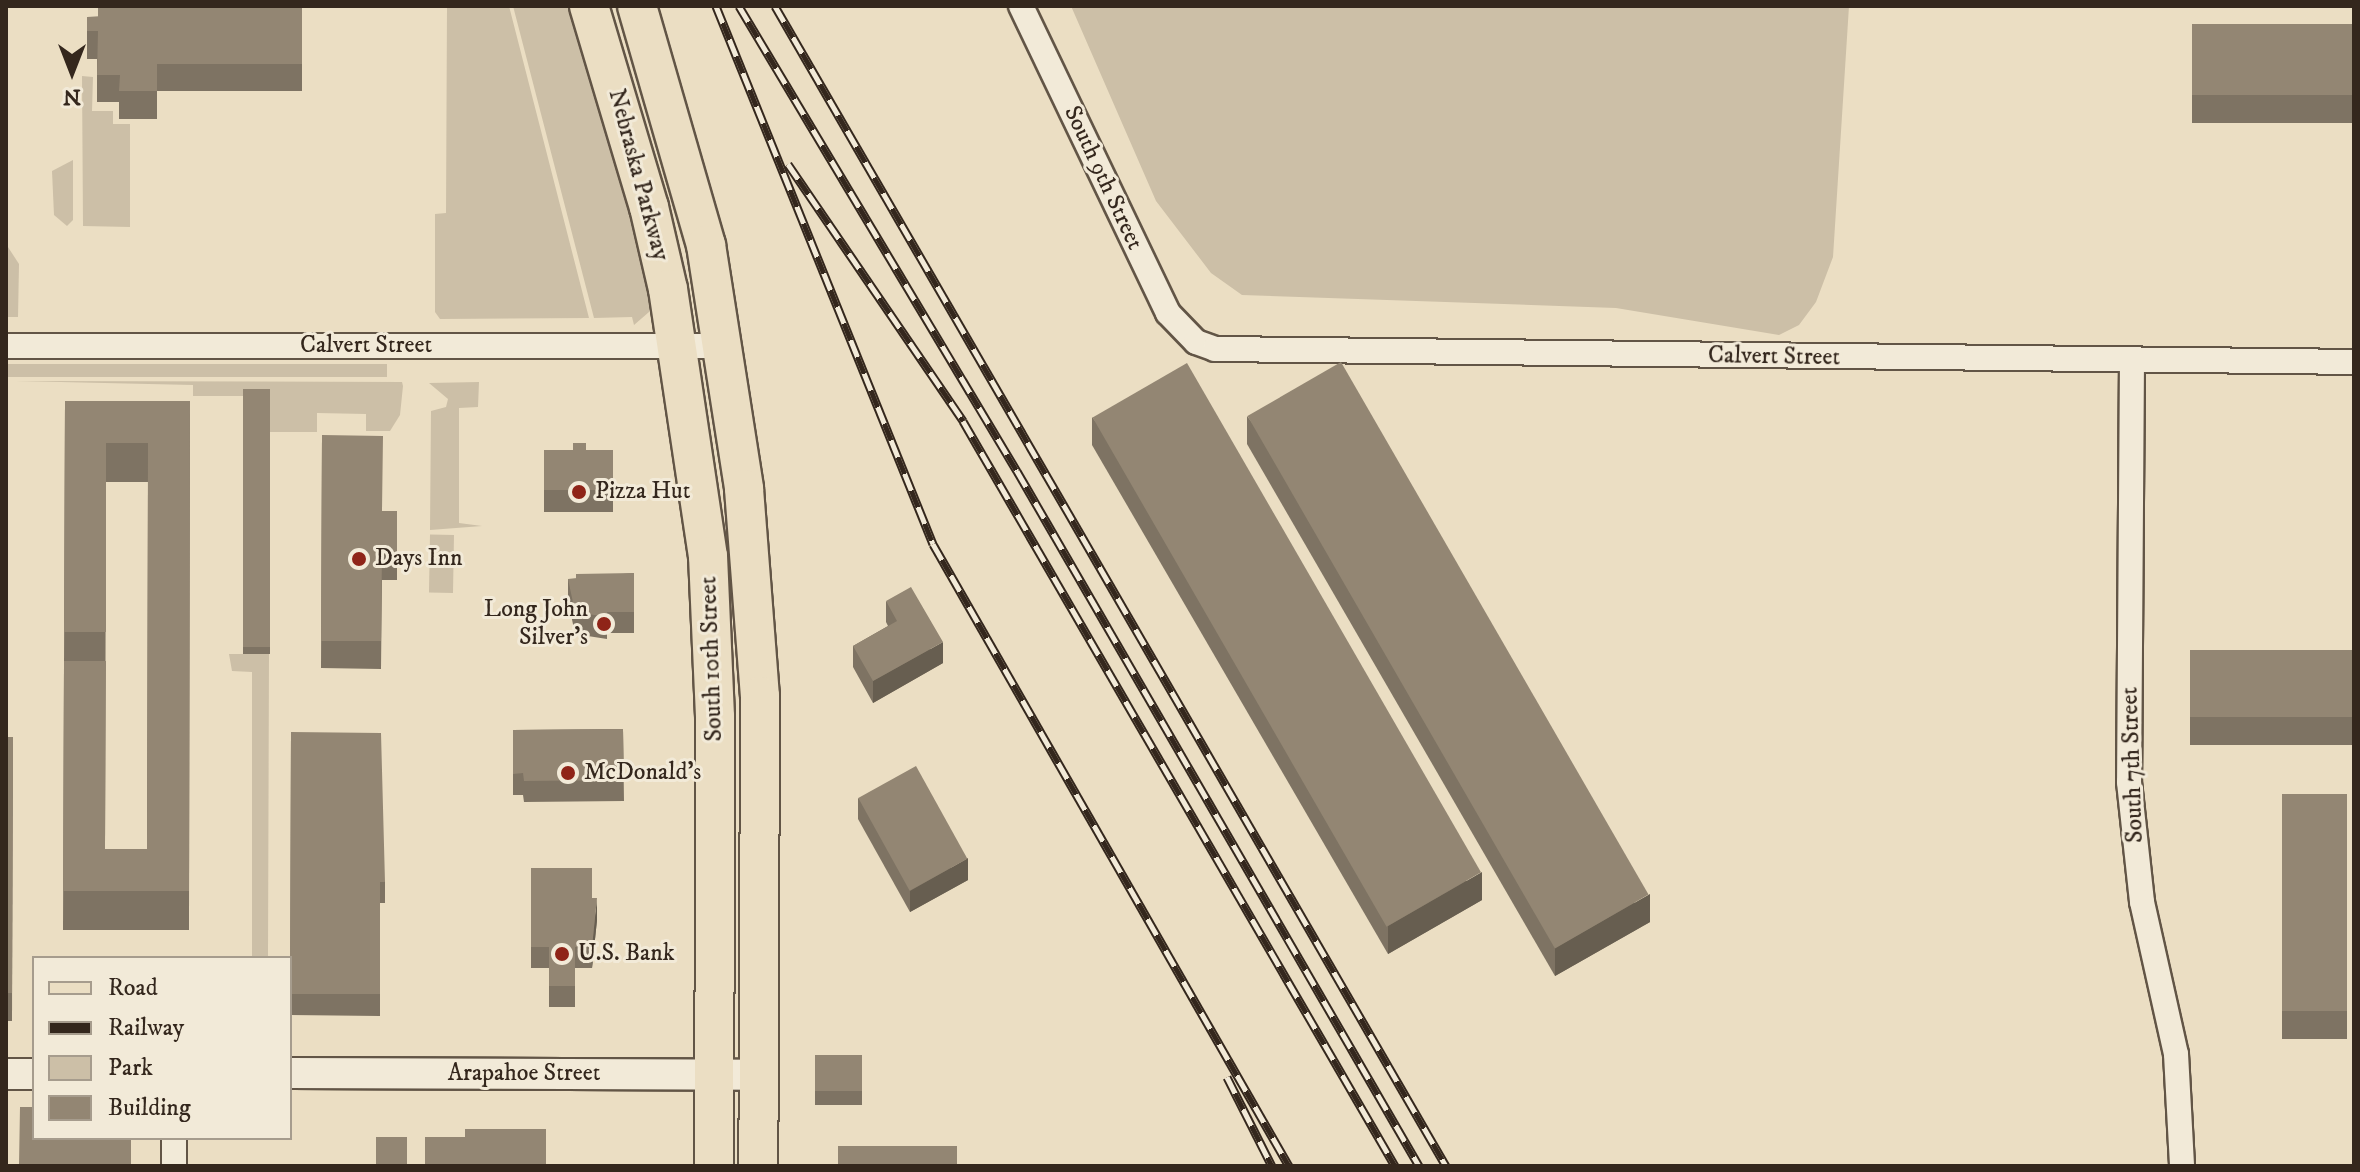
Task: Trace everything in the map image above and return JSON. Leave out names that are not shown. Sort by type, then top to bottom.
[{"type":"main road","name":"Nebraska Parkway","points":[[589,6],[649,207],[679,346]]},
{"type":"main road","name":"Nebraska Parkway","points":[[637,6],[706,245],[725,346]]},
{"type":"main road","name":"South 10th Street","points":[[679,346],[712,614],[714,1166]]},
{"type":"main road","name":"South 10th Street","points":[[725,346],[744,489],[760,696],[758,1166]]},
{"type":"street","name":"South 9th Street","points":[[1021,6],[1158,295],[1180,329],[1196,342]]},
{"type":"street","name":"Calvert Street","points":[[1196,342],[1215,349],[1266,352],[2354,362]]},
{"type":"street","name":"Calvert Street","points":[[6,346],[725,346]]},
{"type":"street","name":"South 7th Street","points":[[2132,360],[2129,782],[2142,902],[2176,1054],[2182,1166]]},
{"type":"street","name":"Arapahoe Street","points":[[292,1073],[759,1075]]},
{"type":"street","points":[[6,1074],[32,1074]]},
{"type":"street","points":[[174,1140],[174,1166]]},
{"type":"green space","points":[[447,6],[509,6],[589,318],[440,319],[435,312],[435,214],[446,213]]},
{"type":"green space","points":[[513,6],[572,6],[611,125],[652,299],[649,312],[634,325],[632,317],[594,318]]},
{"type":"green space","points":[[1071,6],[1849,6],[1833,257],[1816,302],[1799,325],[1779,335],[1616,308],[1242,295],[1211,273],[1156,201]]},
{"type":"green space","points":[[82,76],[93,77],[92,111],[113,111],[113,124],[130,124],[130,227],[83,226]]},
{"type":"green space","points":[[73,160],[73,220],[67,226],[54,215],[52,171]]},
{"type":"green space","points":[[6,244],[19,264],[18,317],[6,317]]},
{"type":"green space","points":[[6,364],[387,364],[387,377],[6,377]]},
{"type":"green space","points":[[16,381],[402,382],[403,386],[400,415],[390,431],[366,431],[366,414],[317,413],[317,432],[270,432],[270,396],[193,396],[193,385]]},
{"type":"green space","points":[[479,382],[478,407],[459,408],[459,523],[482,526],[430,530],[431,411],[446,407],[448,399],[429,383]]},
{"type":"green space","points":[[430,535],[454,535],[453,593],[429,593]]},
{"type":"green space","points":[[229,654],[269,654],[268,956],[252,956],[252,672],[232,671]]},
{"type":"building","points":[[98,6],[302,6],[302,64],[157,64],[157,91],[119,91],[120,75],[97,75],[98,31],[87,31],[87,17],[98,17]]},
{"type":"building","points":[[2192,24],[2354,24],[2354,95],[2192,95]]},
{"type":"building","points":[[1341,362],[1648,895],[1555,949],[1247,416]]},
{"type":"building","points":[[1187,363],[1481,872],[1387,927],[1093,418]]},
{"type":"building","points":[[243,389],[270,389],[270,647],[243,647]]},
{"type":"building","points":[[65,401],[190,401],[189,891],[63,891],[64,661],[106,661],[105,849],[147,849],[148,443],[106,443],[106,632],[64,632]]},
{"type":"building","name":"Days Inn","points":[[322,435],[383,436],[382,511],[397,511],[397,552],[382,552],[381,641],[321,641]]},
{"type":"building","points":[[573,443],[586,443],[586,450],[613,450],[613,490],[544,490],[544,450],[573,450]]},
{"type":"building","points":[[634,573],[634,612],[607,612],[607,617],[575,612],[568,579],[576,579],[576,574]]},
{"type":"building","points":[[911,587],[943,642],[873,681],[853,646],[897,621],[886,601]]},
{"type":"building","points":[[2190,650],[2354,650],[2354,717],[2190,717]]},
{"type":"building","points":[[623,729],[624,780],[524,781],[523,773],[513,774],[513,730]]},
{"type":"building","points":[[291,732],[381,733],[385,882],[380,882],[380,994],[292,994]]},
{"type":"building","points":[[6,737],[13,737],[12,993],[6,993]]},
{"type":"building","points":[[916,766],[967,859],[910,891],[858,798]]},
{"type":"building","points":[[2282,794],[2347,794],[2347,1011],[2282,1011]]},
{"type":"building","name":"U.S. Bank","points":[[531,868],[592,868],[592,898],[597,898],[592,947],[575,947],[575,986],[549,986],[549,947],[531,947]]},
{"type":"building","points":[[815,1055],[862,1055],[862,1091],[815,1091]]},
{"type":"building","points":[[20,1107],[32,1107],[32,1140],[131,1140],[131,1166],[19,1165]]},
{"type":"building","points":[[465,1129],[546,1129],[546,1166],[425,1166],[425,1137],[465,1137]]},
{"type":"building","points":[[376,1137],[407,1137],[407,1166],[376,1166]]},
{"type":"building","points":[[838,1146],[957,1146],[957,1166],[838,1166]]},
{"type":"railway","points":[[716,6],[933,544],[1289,1166]]},
{"type":"railway","points":[[739,6],[1017,471],[1419,1166]]},
{"type":"railway","points":[[775,6],[1446,1166]]},
{"type":"railway","points":[[788,164],[963,421],[1395,1166]]},
{"type":"railway","points":[[1227,1077],[1272,1166]]},
{"type":"place","name":"Pizza Hut","points":[[579,492]]},
{"type":"place","name":"Days Inn","points":[[359,559]]},
{"type":"place","name":"Long John Silver's","points":[[604,624]]},
{"type":"place","name":"McDonald's","points":[[568,773]]},
{"type":"place","name":"U.S. Bank","points":[[562,954]]}]
